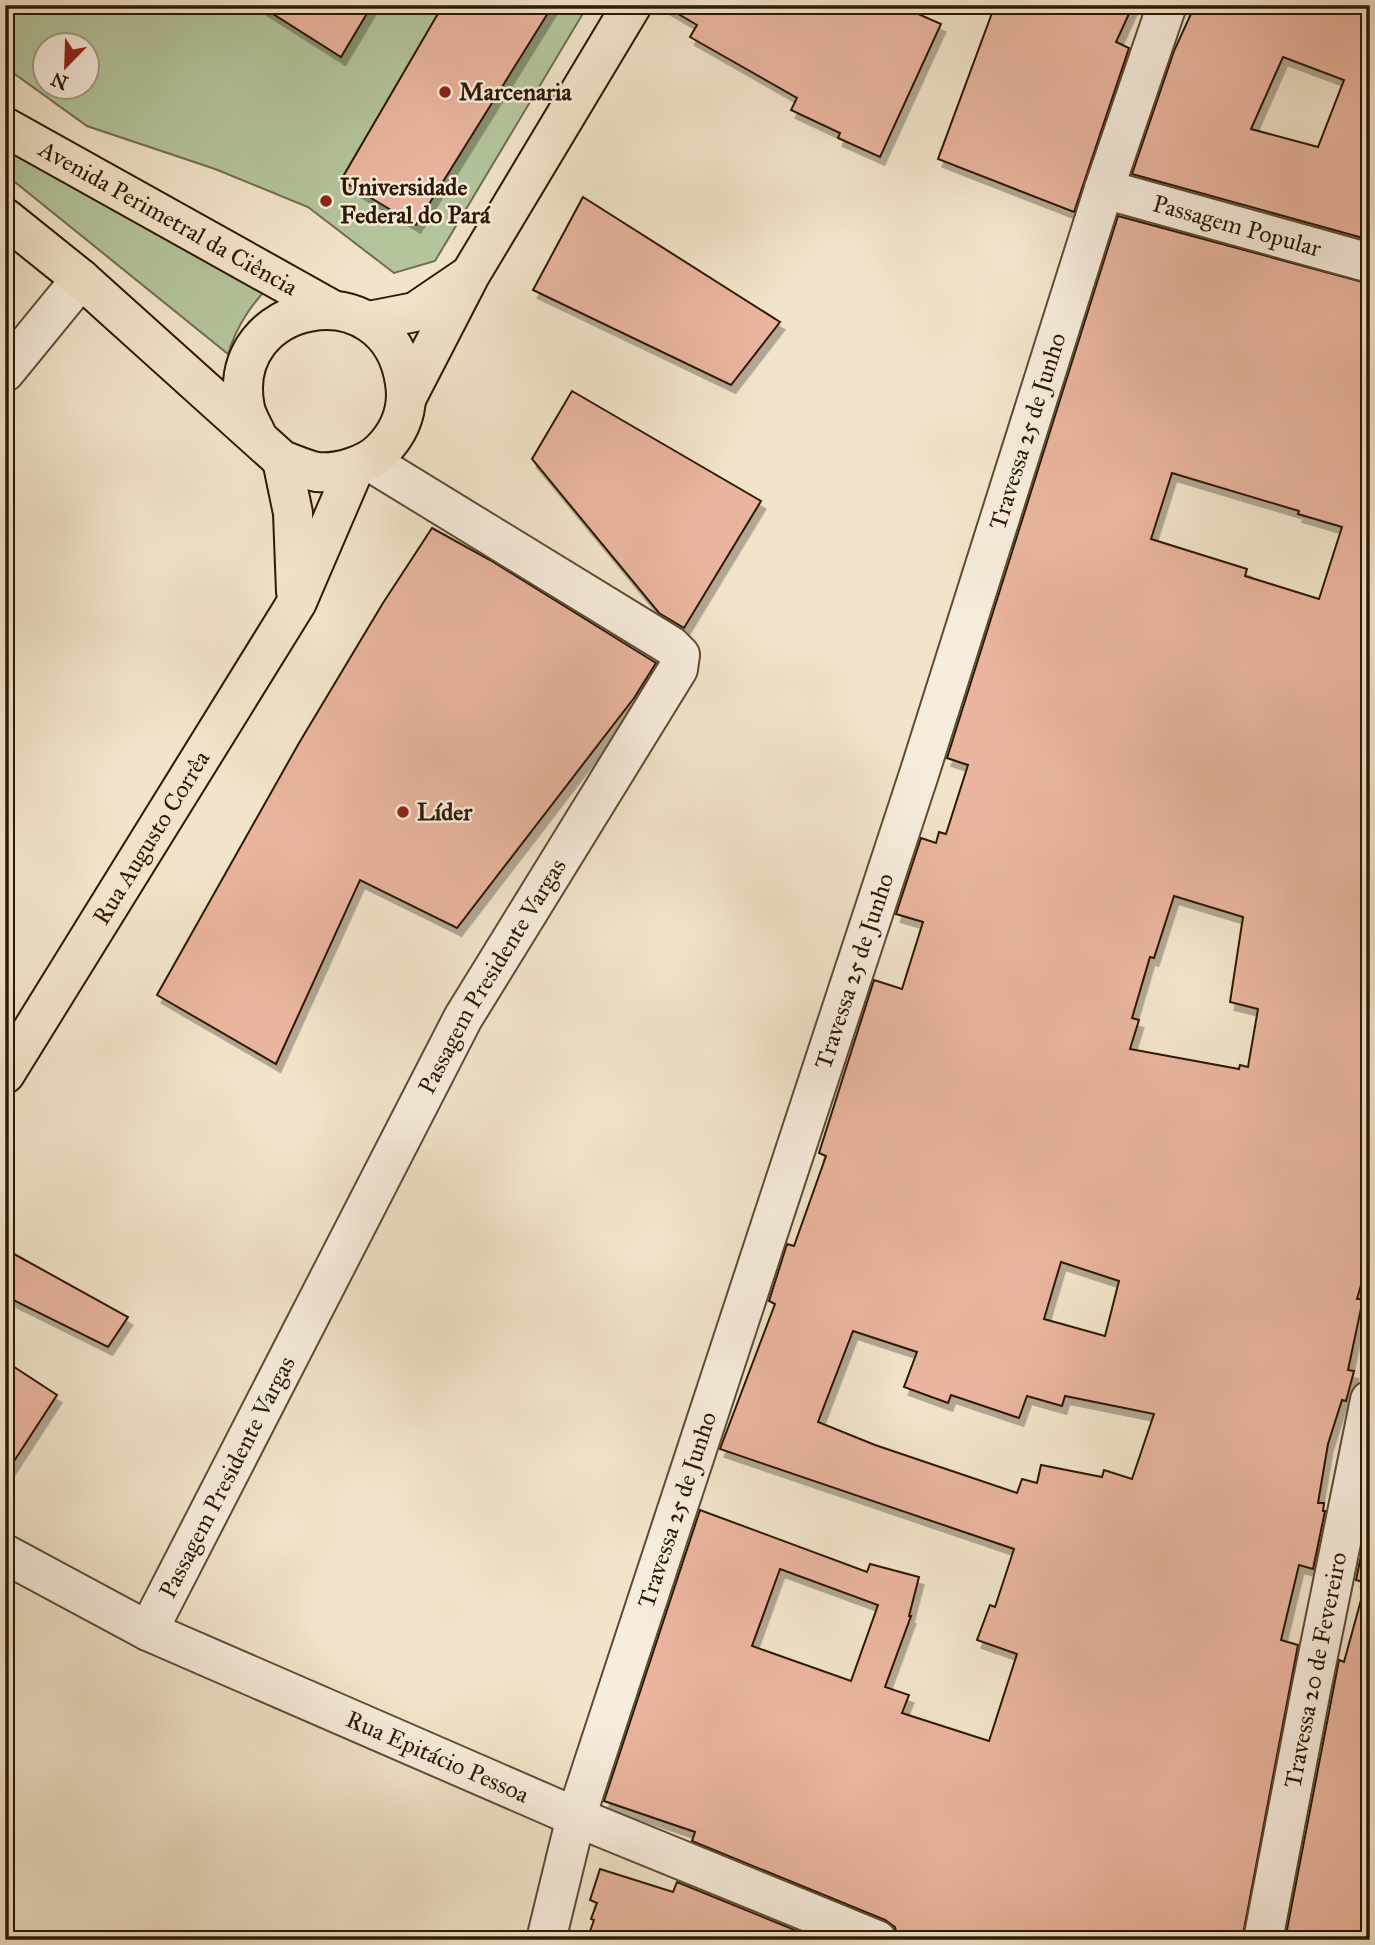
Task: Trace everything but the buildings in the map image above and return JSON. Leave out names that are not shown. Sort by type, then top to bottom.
[{"type":"main road","points":[[407,397],[470,275],[632,5]]},
{"type":"main road","name":"Avenida Perimetral da Ciência","points":[[5,127],[331,309]]},
{"type":"main road","points":[[5,218],[81,279],[270,449],[318,472],[362,464],[395,435],[404,416],[407,397],[403,364],[386,335],[361,316],[331,309],[300,312],[273,327],[253,350],[243,379],[245,409],[270,449],[293,513],[297,601]]},
{"type":"main road","points":[[369,321],[415,312],[470,275]]},
{"type":"main road","name":"Rua Augusto Corrêa","points":[[5,1074],[297,601],[362,464]]},
{"type":"street","name":"Travessa 25 de Junho","points":[[546,1940],[576,1817],[920,771],[1104,189],[1167,5]]},
{"type":"street","name":"Passagem Popular","points":[[1104,189],[1370,263]]},
{"type":"street","points":[[5,372],[81,279]]},
{"type":"street","name":"Passagem Presidente Vargas","points":[[148,1631],[463,1018],[678,669],[680,655],[671,646],[362,464]]},
{"type":"street","name":"Travessa 20 de Fevereiro","points":[[1263,1940],[1370,1400]]},
{"type":"street","name":"Rua Epitácio Pessoa","points":[[5,1553],[148,1631],[576,1817],[877,1940]]},
{"type":"green space","name":"Universidade Federal do Pará","points":[[5,5],[588,5],[435,261],[394,273],[308,207],[215,169],[87,126],[54,102],[102,102],[102,32],[32,32],[32,86],[5,67]]},
{"type":"green space","points":[[5,138],[271,284],[245,316],[228,354],[5,174]]},
{"type":"place","name":"Marcenaria","points":[[445,92]]},
{"type":"place","name":"Universidade Federal do Pará","points":[[326,201]]},
{"type":"place","name":"Líder","points":[[403,812]]}]
